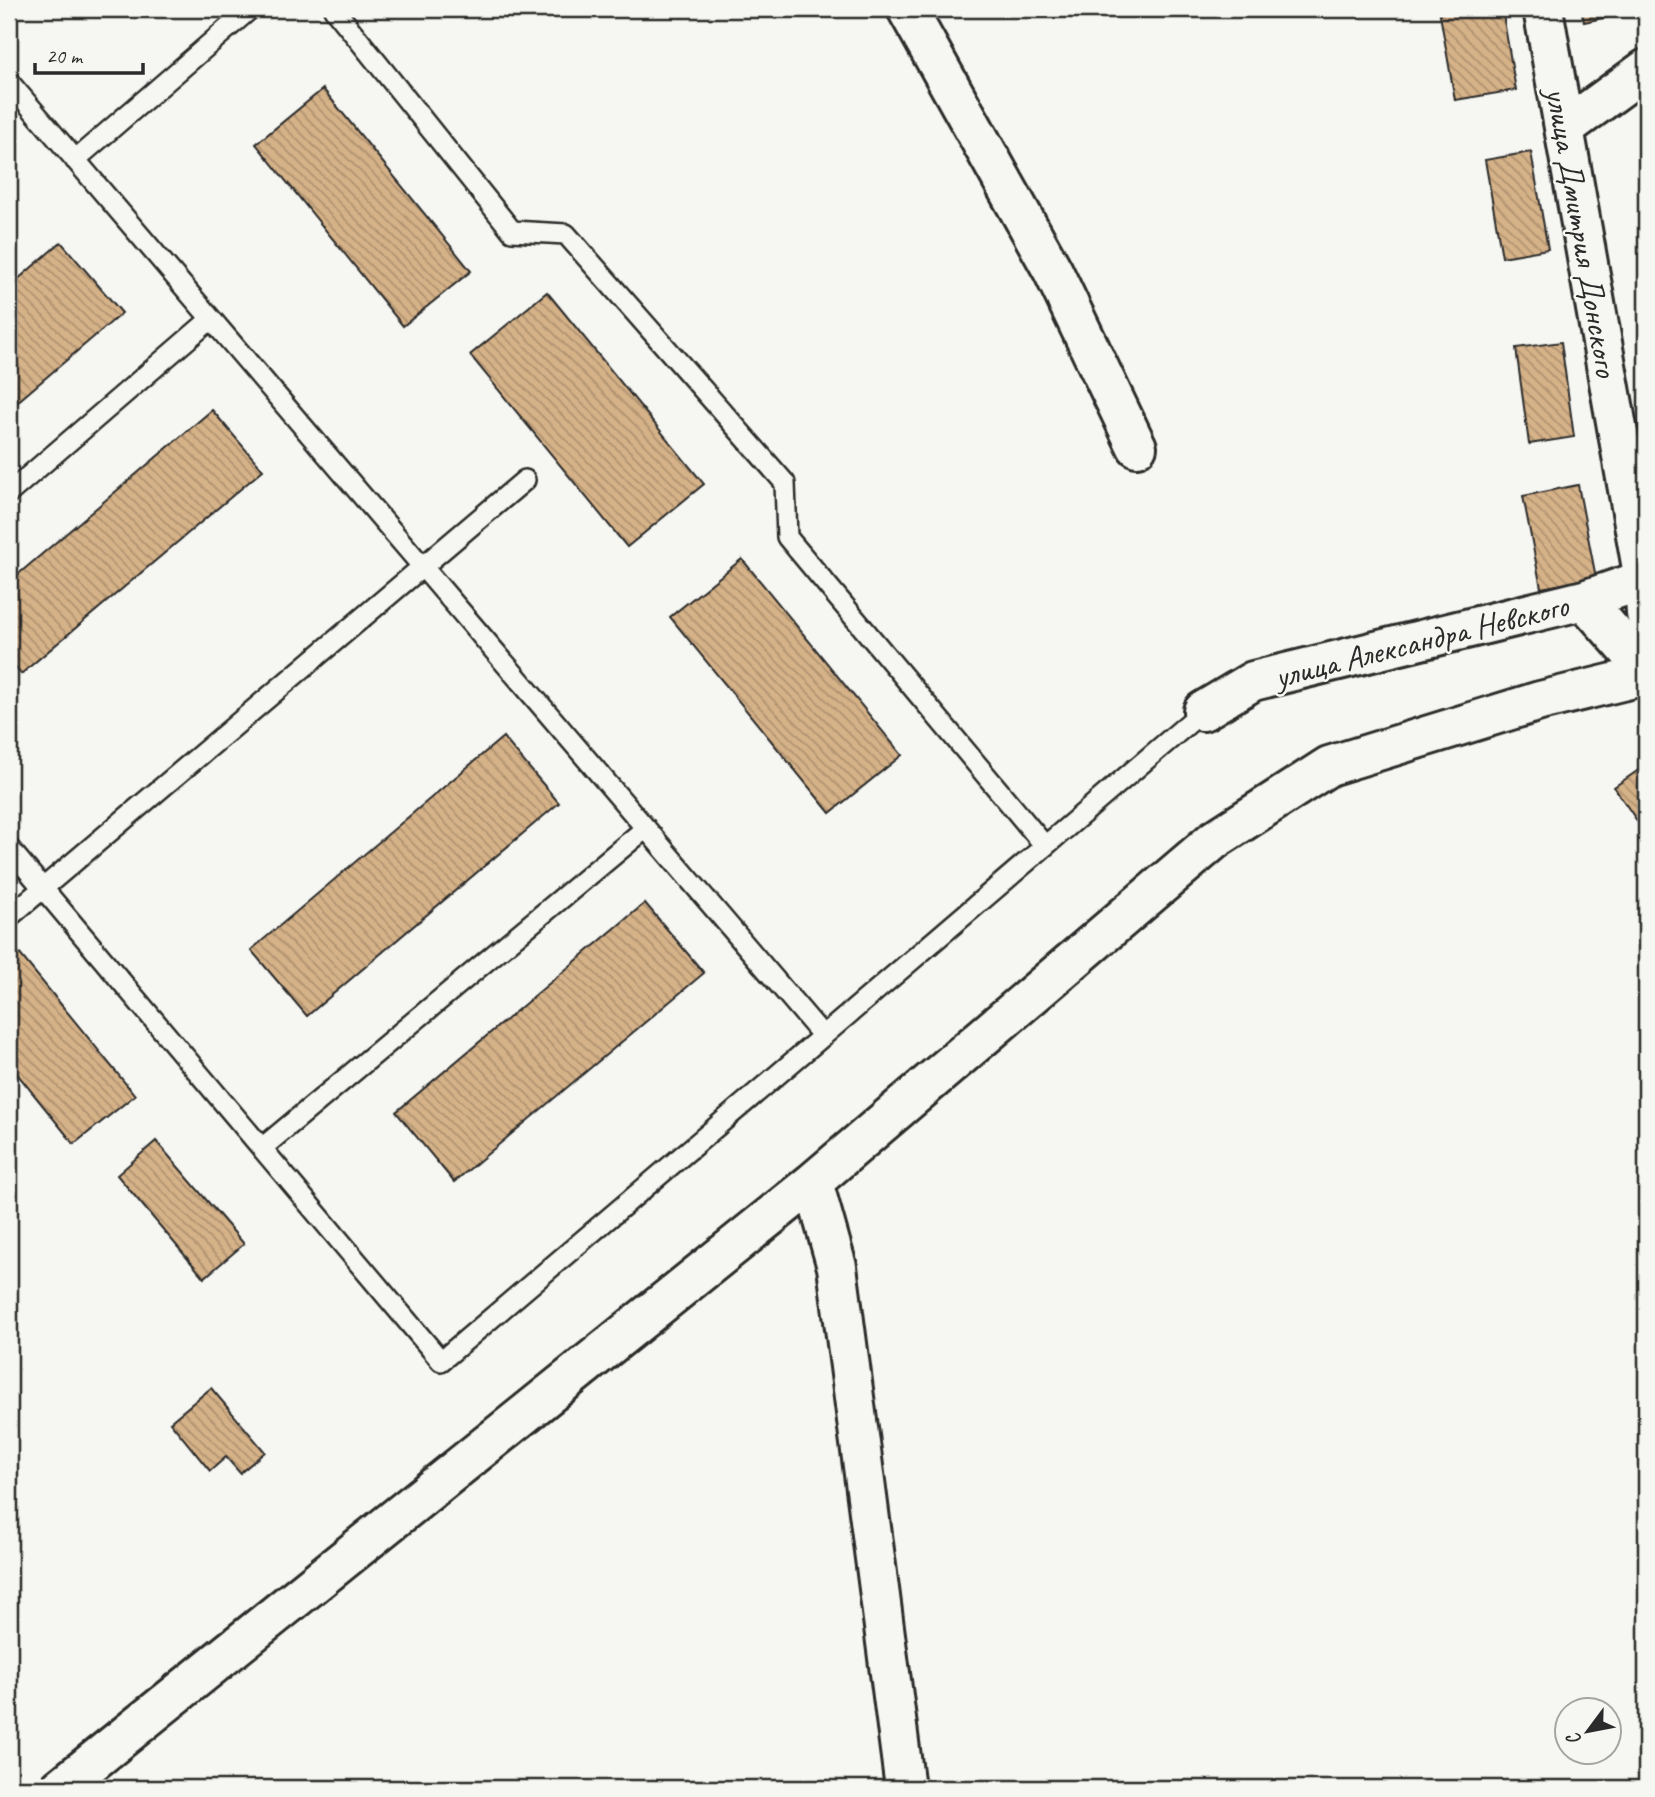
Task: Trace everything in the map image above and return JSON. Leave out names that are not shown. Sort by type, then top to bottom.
[{"type":"street","points":[[907,9],[1052,271],[1137,447]]},
{"type":"street","name":"улица Дмитрия Донского","points":[[1543,9],[1646,591]]},
{"type":"street","points":[[1565,128],[1646,69]]},
{"type":"street","name":"улица Александра Невского","points":[[1203,711],[1253,681],[1584,600],[1646,591]]},
{"type":"street","points":[[60,1788],[813,1182],[1214,840],[1329,766],[1539,701],[1646,673],[1584,600]]},
{"type":"street","points":[[813,1182],[837,1267],[905,1788]]},
{"type":"lane","points":[[75,160],[250,9]]},
{"type":"lane","points":[[334,9],[512,230],[566,233],[785,483],[787,537],[1045,846]]},
{"type":"lane","points":[[9,82],[823,1036]]},
{"type":"lane","points":[[9,493],[211,319]]},
{"type":"lane","points":[[9,917],[524,480]]},
{"type":"lane","points":[[9,848],[441,1361],[1203,711]]},
{"type":"lane","points":[[262,1148],[646,828]]},
{"type":"building","points":[[1439,9],[1502,9],[1516,90],[1455,100]]},
{"type":"building","points":[[1581,9],[1626,9],[1627,13],[1584,22]]},
{"type":"building","points":[[323,89],[471,271],[403,326],[256,144]]},
{"type":"building","points":[[1531,152],[1548,249],[1502,257],[1485,160]]},
{"type":"building","points":[[61,242],[122,313],[9,409],[9,287]]},
{"type":"building","points":[[547,292],[704,484],[627,547],[470,355]]},
{"type":"building","points":[[1561,342],[1574,437],[1529,444],[1516,348]]},
{"type":"building","points":[[212,410],[263,470],[21,674],[9,660],[9,582]]},
{"type":"building","points":[[1578,485],[1596,578],[1541,588],[1523,496]]},
{"type":"building","points":[[742,559],[902,755],[830,813],[670,617]]},
{"type":"building","points":[[503,737],[559,803],[307,1016],[251,950]]},
{"type":"building","points":[[1646,765],[1646,834],[1614,787]]},
{"type":"building","points":[[645,903],[704,973],[454,1182],[396,1112]]},
{"type":"building","points":[[10,942],[135,1095],[74,1144],[9,1064]]},
{"type":"building","points":[[156,1141],[244,1244],[204,1278],[117,1175]]},
{"type":"building","points":[[211,1388],[265,1452],[240,1473],[226,1457],[210,1471],[170,1422]]}]
